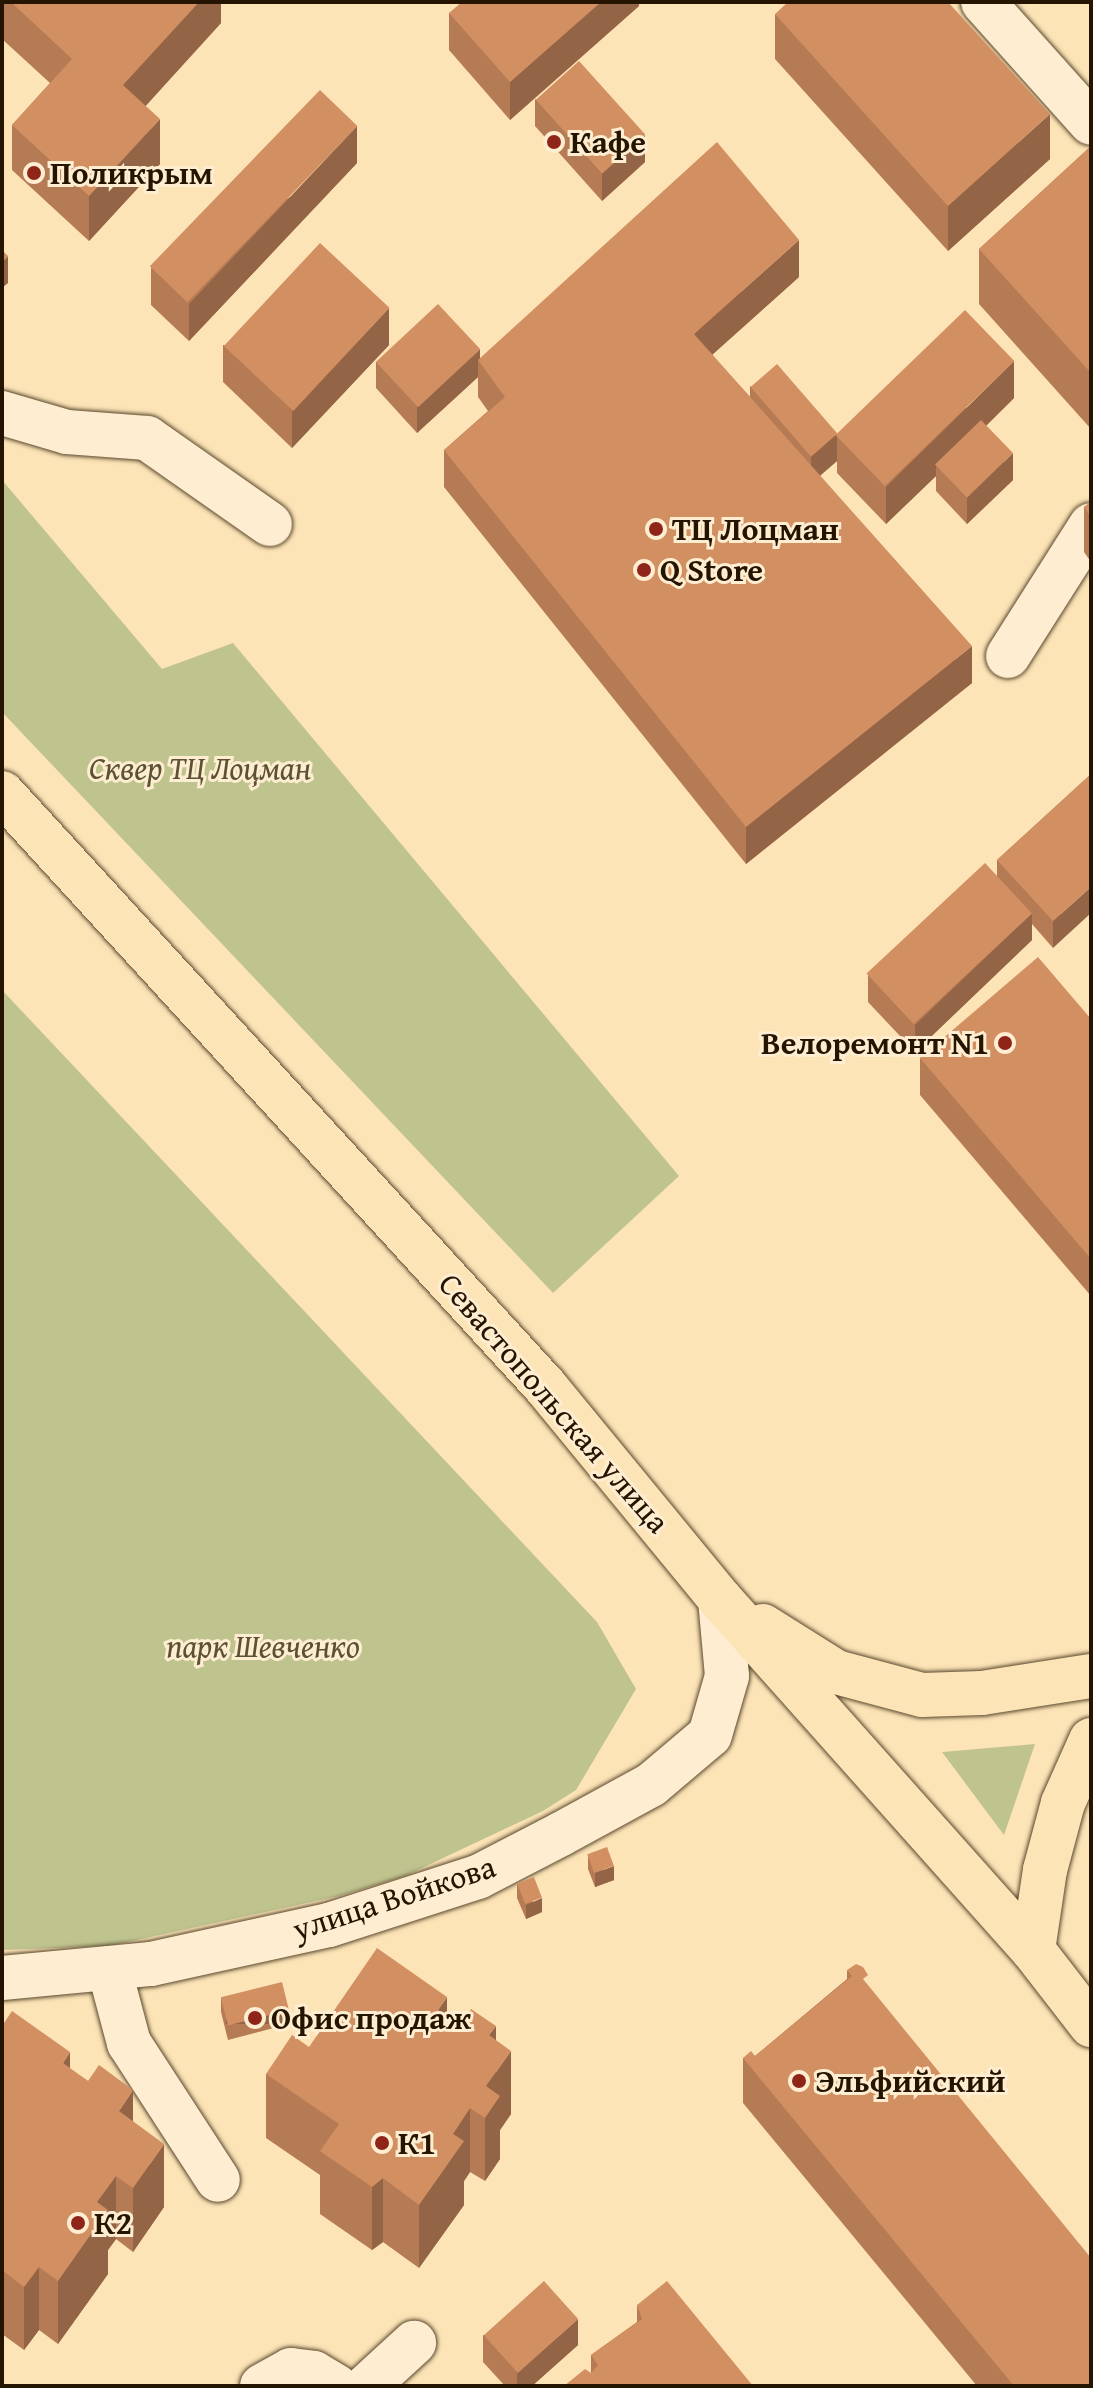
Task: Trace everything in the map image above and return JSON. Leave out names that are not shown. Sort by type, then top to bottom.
[{"type":"main road","name":"Севастопольская улица","points":[[2,793],[545,1386],[720,1599],[1033,1950],[1091,2025]]},
{"type":"main road","points":[[720,1599],[836,1672],[922,1695],[982,1693],[1091,1676]]},
{"type":"main road","points":[[1033,1950],[1045,1870],[1063,1803],[1091,1740]]},
{"type":"street","points":[[983,2],[1091,123]]},
{"type":"street","points":[[2,413],[67,432],[147,438],[270,524]]},
{"type":"street","points":[[1008,656],[1091,525]]},
{"type":"street","name":"улица Войкова","points":[[2,1978],[151,1964],[329,1925],[478,1877],[651,1785],[710,1735],[727,1676],[720,1599]]},
{"type":"street","points":[[109,1968],[129,2043],[218,2180]]},
{"type":"street","points":[[367,2386],[414,2343]]},
{"type":"street","points":[[267,2382],[291,2370],[314,2373],[336,2386]]},
{"type":"green space","name":"Сквер ТЦ Лоцман","points":[[2,480],[162,669],[233,643],[679,1176],[553,1293],[2,712]]},
{"type":"green space","name":"парк Шевченко","points":[[2,990],[597,1622],[636,1689],[576,1790],[543,1811],[405,1876],[339,1896],[109,1946],[2,1950]]},
{"type":"green space","points":[[1035,1744],[1004,1835],[942,1752]]},
{"type":"building","points":[[11,2],[199,2],[123,85],[160,119],[89,196],[12,125],[72,59]]},
{"type":"building","points":[[462,2],[601,2],[510,82],[449,13]]},
{"type":"building","points":[[788,2],[948,2],[1050,114],[948,206],[775,14]]},
{"type":"building","points":[[579,61],[645,135],[602,173],[536,100]]},
{"type":"building","points":[[320,90],[357,126],[187,302],[150,266]]},
{"type":"building","name":"ТЦ Лоцман","points":[[717,142],[799,240],[694,334],[972,646],[746,827],[444,450],[505,397],[478,360]]},
{"type":"building","points":[[1091,146],[1091,373],[979,249]]},
{"type":"building","points":[[320,243],[389,308],[293,411],[224,346]]},
{"type":"building","points":[[438,304],[480,349],[418,407],[376,362]]},
{"type":"building","points":[[965,310],[1014,361],[885,486],[836,435]]},
{"type":"building","points":[[777,364],[837,433],[811,456],[751,387]]},
{"type":"building","points":[[981,420],[1013,453],[967,498],[935,464]]},
{"type":"building","points":[[1091,502],[1091,517],[1084,507]]},
{"type":"building","points":[[1091,774],[1091,887],[1053,921],[997,860]]},
{"type":"building","points":[[985,863],[1032,913],[914,1024],[867,973]]},
{"type":"building","points":[[1038,957],[1091,1019],[1091,1259],[920,1058]]},
{"type":"building","points":[[607,1847],[614,1866],[594,1873],[587,1854]]},
{"type":"building","points":[[534,1877],[542,1898],[525,1904],[517,1883]]},
{"type":"building","points":[[377,1948],[447,1997],[438,2010],[460,2025],[471,2009],[496,2026],[489,2035],[511,2051],[486,2086],[500,2096],[485,2118],[470,2108],[453,2134],[464,2141],[419,2205],[383,2178],[372,2187],[320,2151],[339,2124],[266,2074],[292,2035],[309,2047]]},
{"type":"building","points":[[856,1964],[863,1967],[868,1975],[863,1979],[1091,2258],[1091,2386],[1014,2386],[743,2058],[751,2051],[755,2056],[852,1976],[847,1970]]},
{"type":"building","points":[[282,1982],[289,2010],[228,2025],[221,1997]]},
{"type":"building","name":"К2","points":[[12,2011],[70,2052],[63,2063],[88,2081],[99,2065],[133,2090],[119,2111],[164,2144],[133,2188],[116,2176],[97,2202],[108,2210],[58,2281],[39,2267],[24,2287],[2,2270],[2,2026]]},
{"type":"building","points":[[544,2281],[578,2319],[518,2373],[484,2335]]},
{"type":"building","points":[[667,2281],[753,2386],[564,2386],[585,2369],[591,2373],[598,2365],[591,2355],[642,2319],[637,2305]]},
{"type":"place","name":"Кафе","points":[[554,142]]},
{"type":"place","name":"Поликрым","points":[[34,173]]},
{"type":"place","name":"ТЦ Лоцман","points":[[656,529]]},
{"type":"place","name":"Q Store","points":[[644,570]]},
{"type":"place","name":"Велоремонт N1","points":[[1005,1043]]},
{"type":"place","name":"Офис продаж","points":[[255,2018]]},
{"type":"place","name":"Эльфийский","points":[[799,2081]]},
{"type":"place","name":"К1","points":[[382,2143]]},
{"type":"place","name":"К2","points":[[78,2223]]}]
